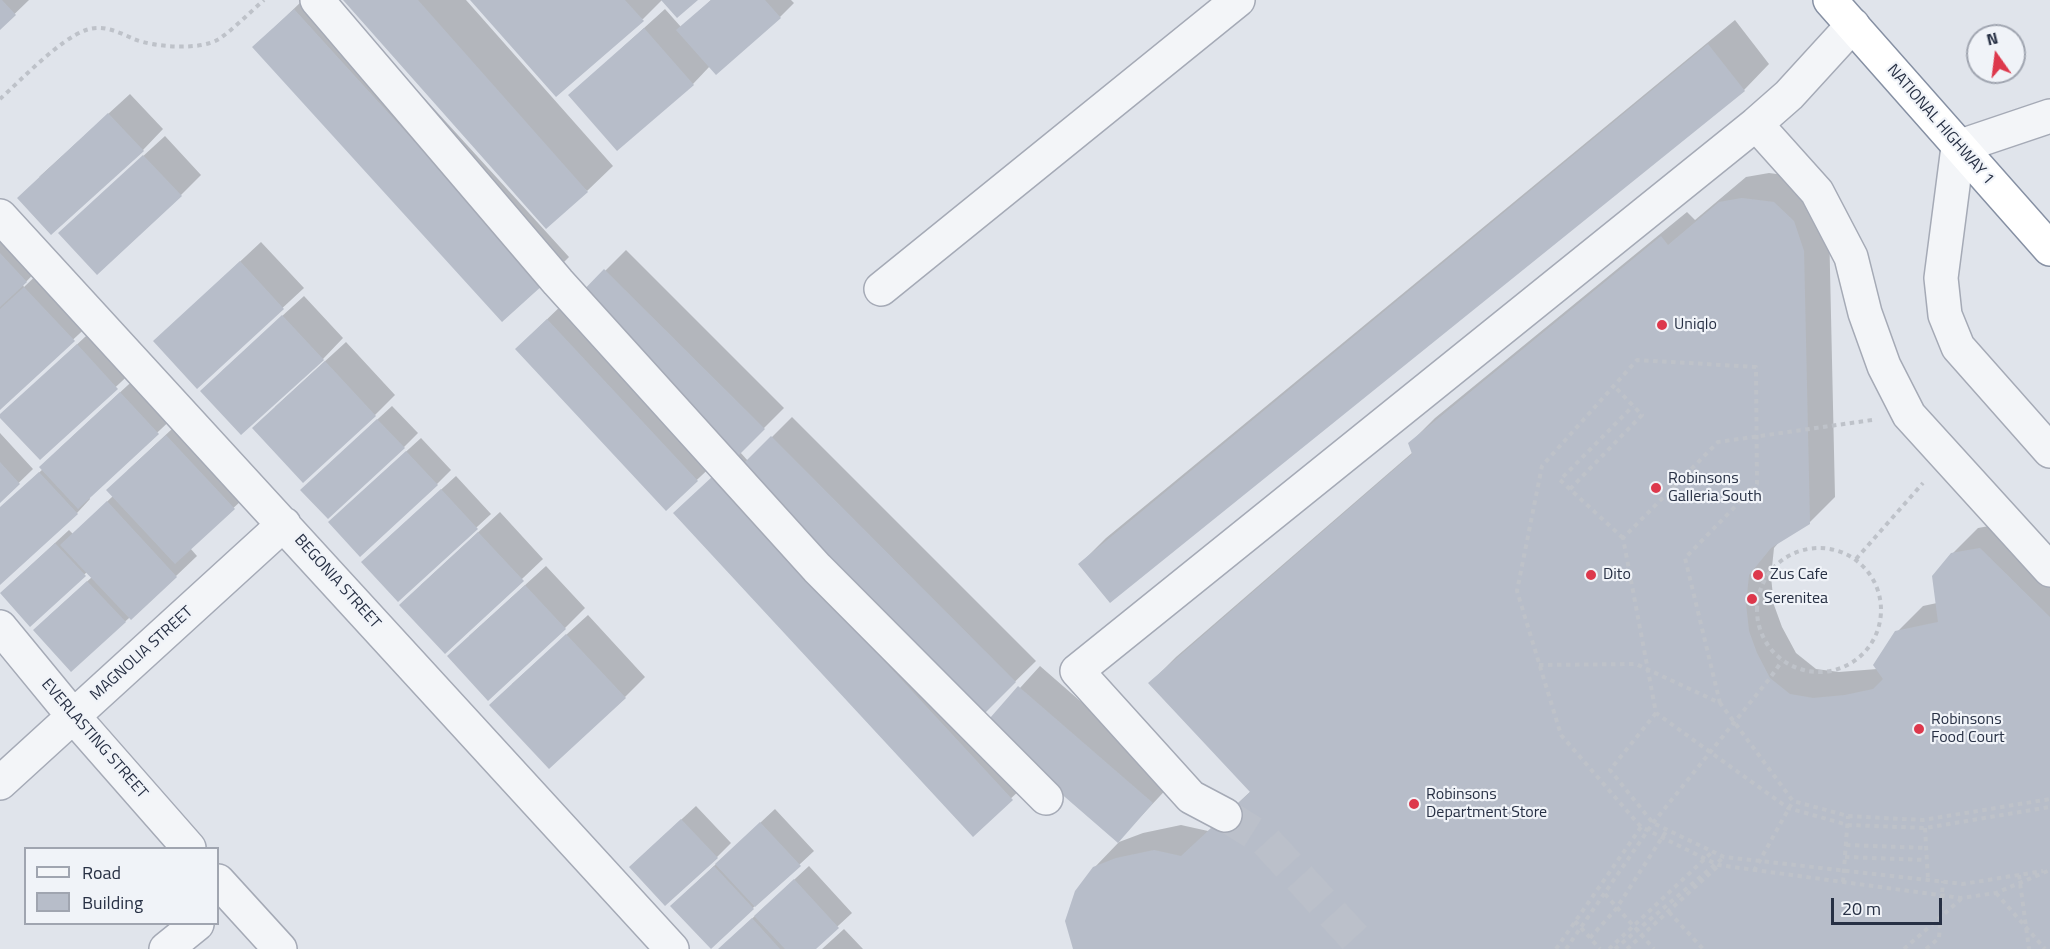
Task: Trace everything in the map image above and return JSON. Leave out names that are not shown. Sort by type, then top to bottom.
[{"type":"highway","name":"NATIONAL HIGHWAY 1","points":[[1830,0],[2050,249]]},
{"type":"street","points":[[317,0],[558,282],[816,568],[1046,798]]},
{"type":"street","points":[[881,289],[1238,0]]},
{"type":"street","points":[[1225,815],[1191,797],[1077,671],[1756,124],[1789,95],[1852,26]]},
{"type":"street","points":[[2050,116],[1958,147],[1941,278],[1945,315],[1958,347],[2050,451]]},
{"type":"street","points":[[1756,124],[1817,192],[1827,210],[1851,257],[1865,313],[1884,366],[1909,415],[2050,570]]},
{"type":"street","name":"BEGONIA STREET","points":[[0,216],[672,949]]},
{"type":"street","name":"MAGNOLIA STREET","points":[[0,783],[284,524]]},
{"type":"street","name":"EVERLASTING STREET","points":[[0,627],[74,717],[187,847]]},
{"type":"street","points":[[222,895],[280,949]]},
{"type":"street","points":[[166,949],[196,925]]},
{"type":"path","points":[[0,99],[61,45],[86,30],[109,28],[151,44],[185,46],[205,44],[217,40],[264,0]]},
{"type":"path","points":[[2050,799],[1923,820],[1848,816],[1793,801],[1720,703],[1685,558],[1757,484],[1756,367],[1637,360],[1542,466],[1517,591],[1561,735],[1641,827],[1718,865],[1961,898],[1996,893],[2050,869]]},
{"type":"path","points":[[1570,489],[1642,415],[1614,386]]},
{"type":"path","points":[[1633,406],[1560,480],[1623,538],[1656,713],[1788,808],[1848,825],[1924,828],[2050,807]]},
{"type":"path","points":[[1623,538],[1718,442],[1909,415]]},
{"type":"path","points":[[1856,559],[1947,456]]},
{"type":"path","points":[[1810,548],[1834,549],[1856,559],[1873,577],[1882,600],[1881,624],[1871,647],[1853,664],[1829,672],[1804,671],[1782,661],[1765,643],[1757,620],[1758,595],[1768,573],[1786,556],[1810,548]]},
{"type":"path","points":[[1566,949],[1653,823],[1782,661]]},
{"type":"path","points":[[1539,665],[1636,664],[1720,703]]},
{"type":"path","points":[[1656,713],[1610,770],[1653,823],[1724,858],[1963,884],[2050,869]]},
{"type":"path","points":[[1754,871],[1793,801]]},
{"type":"path","points":[[1843,882],[1848,816]]},
{"type":"path","points":[[1556,949],[1641,827]]},
{"type":"path","points":[[1924,828],[1928,880]]},
{"type":"path","points":[[1590,938],[1616,909],[1667,830]]},
{"type":"path","points":[[1846,845],[1926,848]]},
{"type":"path","points":[[1610,949],[1712,852]]},
{"type":"path","points":[[1845,857],[1926,860]]},
{"type":"path","points":[[1615,949],[1724,858]]},
{"type":"path","points":[[1627,949],[1718,865]]},
{"type":"path","points":[[2019,874],[2029,949]]},
{"type":"path","points":[[1926,949],[1939,938],[1944,881]]},
{"type":"path","points":[[1996,893],[2045,949]]},
{"type":"path","points":[[1605,894],[1654,949]]},
{"type":"path","points":[[1904,949],[1961,898]]},
{"type":"path","points":[[1669,912],[1703,949]]},
{"type":"path","points":[[1575,921],[1600,949]]},
{"type":"building","points":[[0,0],[16,15],[0,30]]},
{"type":"building","points":[[343,0],[418,0],[588,192],[546,229]]},
{"type":"building","points":[[470,0],[625,0],[644,21],[556,97]]},
{"type":"building","points":[[661,0],[698,0],[677,18]]},
{"type":"building","points":[[711,0],[765,0],[781,18],[716,75],[676,30]]},
{"type":"building","points":[[294,9],[544,284],[502,322],[252,47]]},
{"type":"building","points":[[644,28],[694,85],[617,151],[568,95]]},
{"type":"building","points":[[1708,44],[1745,91],[1110,603],[1078,564]]},
{"type":"building","points":[[108,113],[144,151],[51,235],[17,198]]},
{"type":"building","points":[[143,155],[182,196],[97,275],[58,233]]},
{"type":"building","name":"Robinsons Galleria South","points":[[1742,198],[1774,202],[1794,221],[1804,251],[1810,524],[1771,548],[1749,575],[1746,604],[1749,631],[1757,653],[1770,678],[1790,694],[1813,698],[1873,689],[1883,679],[1873,665],[1895,631],[1938,622],[1932,576],[1951,553],[1980,548],[2050,617],[2050,949],[1073,949],[1065,921],[1075,891],[1093,867],[1116,858],[1154,850],[1181,856],[1250,792],[1148,683],[1412,454],[1408,443],[1661,236],[1668,245],[1719,202]]},
{"type":"building","points":[[0,253],[27,282],[0,307]]},
{"type":"building","points":[[240,261],[284,309],[197,389],[153,341]]},
{"type":"building","points":[[604,269],[765,429],[737,457],[576,298]]},
{"type":"building","points":[[24,287],[75,341],[0,410],[0,309]]},
{"type":"building","points":[[282,315],[324,360],[241,435],[200,391]]},
{"type":"building","points":[[547,319],[698,481],[666,511],[515,349]]},
{"type":"building","points":[[77,344],[118,389],[40,460],[0,418],[0,414]]},
{"type":"building","points":[[325,361],[376,416],[303,483],[252,428]]},
{"type":"building","points":[[120,392],[159,434],[78,509],[39,467]]},
{"type":"building","points":[[377,419],[405,448],[328,519],[300,490]]},
{"type":"building","points":[[166,435],[235,509],[175,564],[106,490]]},
{"type":"building","points":[[771,436],[1016,682],[981,717],[736,471]]},
{"type":"building","points":[[406,451],[438,485],[360,557],[328,522]]},
{"type":"building","points":[[0,462],[20,484],[0,503]]},
{"type":"building","points":[[39,472],[78,514],[0,585],[0,507]]},
{"type":"building","points":[[713,476],[1013,800],[973,837],[673,513]]},
{"type":"building","points":[[441,489],[478,529],[398,602],[361,562]]},
{"type":"building","points":[[107,501],[177,577],[131,620],[60,545]]},
{"type":"building","points":[[478,532],[524,581],[445,654],[399,605]]},
{"type":"building","points":[[55,543],[86,576],[30,627],[0,593]]},
{"type":"building","points":[[87,581],[126,622],[71,672],[33,630]]},
{"type":"building","points":[[525,585],[566,629],[488,701],[447,656]]},
{"type":"building","points":[[566,634],[626,698],[549,769],[489,705]]},
{"type":"building","points":[[1018,686],[1153,803],[1118,843],[983,726]]},
{"type":"building","points":[[681,819],[718,858],[665,906],[629,867]]},
{"type":"building","points":[[760,822],[801,866],[755,907],[715,864]]},
{"type":"building","points":[[714,866],[754,909],[711,949],[670,906]]},
{"type":"building","points":[[794,879],[839,928],[816,949],[785,949],[754,916]]},
{"type":"building","points":[[752,918],[780,949],[718,949]]},
{"type":"tunnel","points":[[1225,815],[1265,840],[1365,949]]},
{"type":"place","name":"Uniqlo","points":[[1662,325]]},
{"type":"place","name":"Robinsons Galleria South","points":[[1656,488]]},
{"type":"place","name":"Dito","points":[[1591,575]]},
{"type":"place","name":"Zus Cafe","points":[[1758,575]]},
{"type":"place","name":"Serenitea","points":[[1752,599]]},
{"type":"place","name":"Robinsons Food Court","points":[[1919,729]]},
{"type":"place","name":"Robinsons Department Store","points":[[1414,804]]}]
